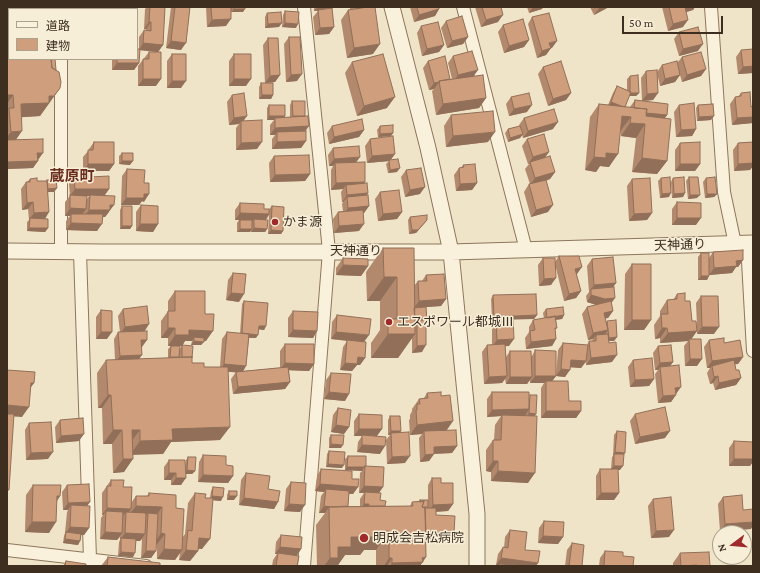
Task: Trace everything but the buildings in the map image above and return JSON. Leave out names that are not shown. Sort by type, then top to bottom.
[{"type":"street","points":[[304,7],[329,251],[304,566]]},
{"type":"street","points":[[392,7],[428,148],[451,252],[477,514],[477,566]]},
{"type":"street","points":[[463,7],[526,250]]},
{"type":"street","points":[[711,7],[724,192],[745,243],[753,351]]},
{"type":"street","points":[[61,60],[62,252]]},
{"type":"street","name":"天神通り","points":[[7,251],[451,252],[745,243]]},
{"type":"street","points":[[80,252],[90,563]]},
{"type":"street","points":[[7,550],[90,563],[146,566]]},
{"type":"place","name":"かま源","points":[[275,222]]},
{"type":"place","name":"エスポワール都城Ⅲ","points":[[389,322]]},
{"type":"place","name":"明成会吉松病院","points":[[364,538]]},
{"type":"district","name":"蔵原町","points":[[72,176]]}]
